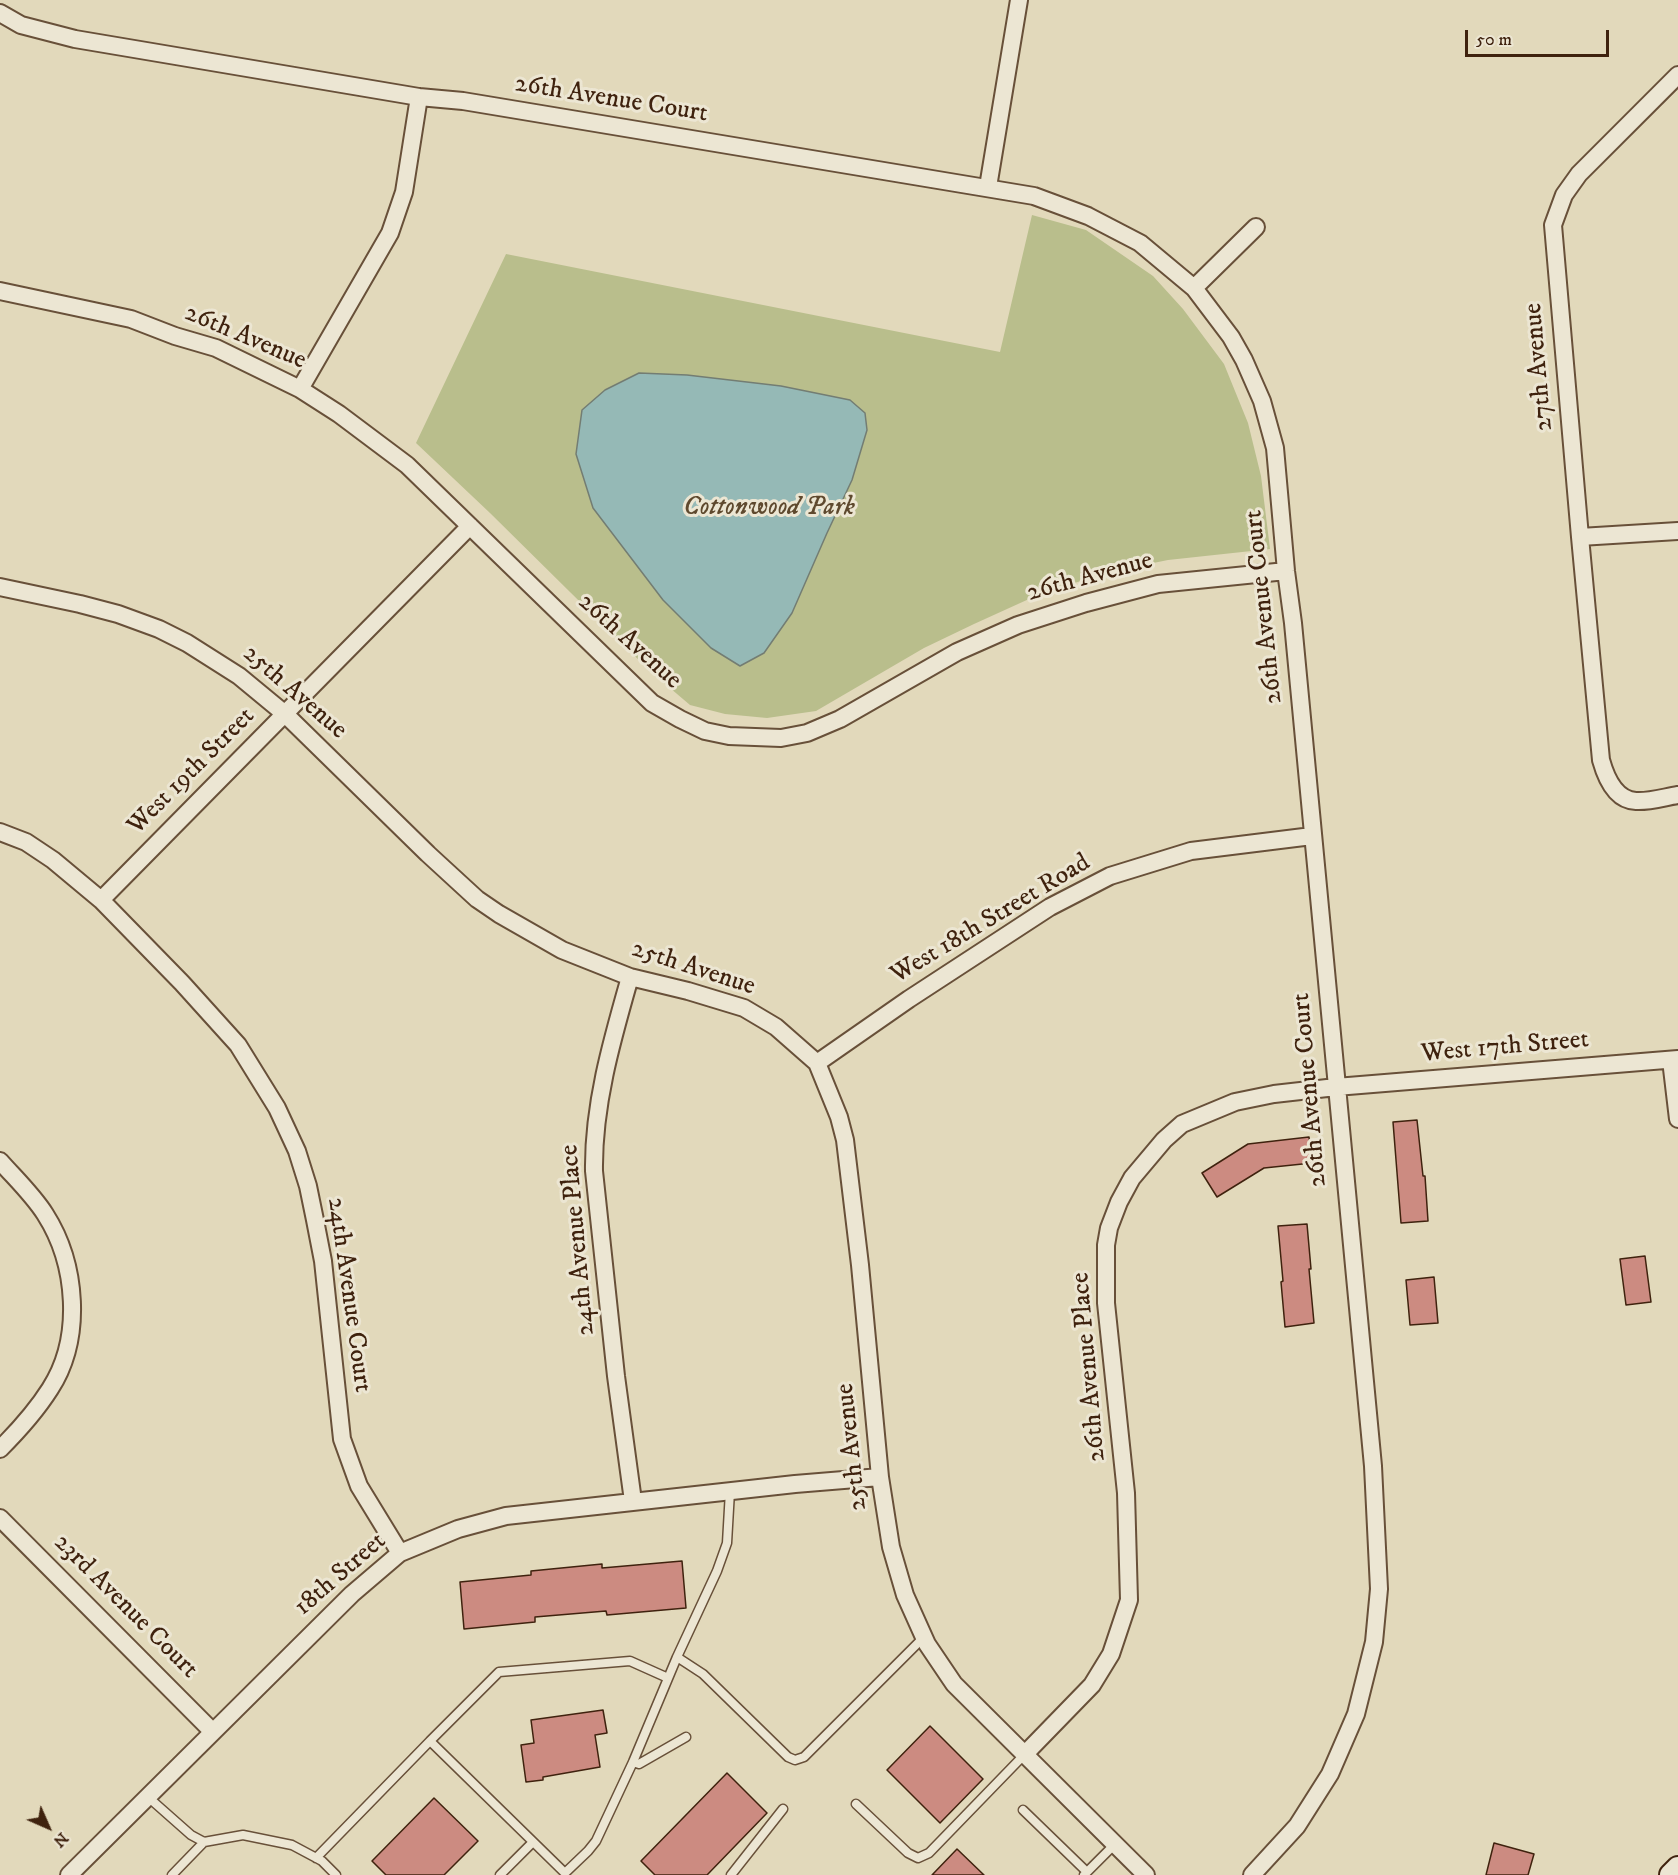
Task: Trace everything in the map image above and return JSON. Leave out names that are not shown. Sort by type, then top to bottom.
[{"type":"main road","points":[[1671,1875],[1678,1868]]},
{"type":"street","points":[[988,187],[1018,0]]},
{"type":"street","name":"26th Avenue Court","points":[[0,13],[21,25],[75,39],[1034,196],[1089,216],[1140,243],[1194,288],[1231,337],[1262,401],[1275,448],[1373,1466],[1379,1589],[1374,1642],[1356,1714],[1330,1774],[1297,1826],[1252,1875]]},
{"type":"street","name":"27th Avenue","points":[[1678,75],[1580,174],[1564,195],[1553,225],[1601,760],[1605,776],[1612,788],[1622,796],[1635,801],[1678,795]]},
{"type":"street","points":[[300,389],[390,233],[404,192],[419,97]]},
{"type":"street","points":[[1194,288],[1256,227]]},
{"type":"street","name":"26th Avenue","points":[[0,291],[131,319],[216,348],[300,389],[339,414],[407,465],[652,703],[705,731],[729,736],[781,738],[807,733],[840,719],[957,652],[1018,625],[1086,603],[1158,584],[1286,571]]},
{"type":"street","name":"West 19th Street","points":[[101,900],[470,526]]},
{"type":"street","points":[[1580,537],[1678,531]]},
{"type":"street","name":"25th Avenue","points":[[0,588],[118,614],[159,629],[213,658],[285,714],[428,854],[477,899],[499,914],[562,950],[630,977],[744,1008],[776,1027],[817,1063],[839,1117],[845,1140],[860,1265],[880,1477],[891,1547],[905,1595],[924,1637],[954,1684],[1146,1875]]},
{"type":"street","name":"24th Avenue Court","points":[[0,832],[26,842],[53,860],[101,900],[182,983],[238,1045],[277,1108],[297,1151],[308,1186],[323,1260],[342,1439],[359,1486],[400,1553]]},
{"type":"street","name":"West 18th Street Road","points":[[817,1063],[909,999],[1050,907],[1110,876],[1191,851],[1312,836]]},
{"type":"street","name":"24th Avenue Place","points":[[630,977],[616,1025],[601,1092],[594,1163],[616,1376],[633,1501]]},
{"type":"street","points":[[1675,1059],[1678,1119]]},
{"type":"street","name":"West 17th Street","points":[[1336,1087],[1675,1059]]},
{"type":"street","name":"26th Avenue Place","points":[[1024,1755],[1092,1685],[1111,1654],[1129,1600],[1126,1493],[1106,1303],[1106,1245],[1109,1228],[1119,1202],[1132,1178],[1164,1140],[1182,1124],[1235,1102],[1274,1094],[1336,1087]]},
{"type":"street","points":[[0,1161],[44,1212],[54,1230],[64,1255],[72,1299],[70,1332],[63,1362],[51,1388],[24,1425],[0,1449]]},
{"type":"street","name":"18th Street","points":[[69,1875],[352,1594],[400,1553],[458,1529],[506,1516],[880,1477]]},
{"type":"street","name":"23rd Avenue Court","points":[[0,1518],[213,1732]]},
{"type":"lane","points":[[430,1742],[566,1874],[596,1841],[717,1571],[727,1543],[730,1491]]},
{"type":"lane","points":[[677,1657],[703,1674],[788,1757],[795,1760],[804,1757],[924,1637]]},
{"type":"lane","points":[[316,1858],[498,1672],[630,1661],[668,1678]]},
{"type":"lane","points":[[633,1762],[639,1764],[686,1737]]},
{"type":"lane","points":[[856,1804],[908,1853],[918,1858],[929,1853],[1024,1755]]},
{"type":"lane","points":[[148,1797],[190,1835],[204,1842]]},
{"type":"lane","points":[[731,1875],[783,1809]]},
{"type":"lane","points":[[1023,1810],[1086,1874],[1115,1844]]},
{"type":"lane","points":[[172,1875],[204,1842],[243,1835],[292,1845],[322,1861],[336,1875]]},
{"type":"lane","points":[[500,1875],[533,1842]]},
{"type":"green space","name":"Cottonwood Park","points":[[1032,215],[1086,230],[1153,276],[1183,309],[1224,364],[1248,423],[1261,476],[1270,549],[1168,560],[1109,572],[1040,594],[974,624],[924,648],[816,711],[767,718],[725,714],[690,705],[650,671],[416,443],[506,254],[1000,352]]},
{"type":"water","points":[[639,373],[687,375],[781,386],[850,400],[865,413],[867,430],[852,480],[792,613],[764,653],[740,666],[711,648],[663,600],[593,508],[576,454],[582,410],[605,390]]},
{"type":"building","points":[[1417,1120],[1423,1176],[1425,1176],[1428,1221],[1401,1223],[1393,1122]]},
{"type":"building","points":[[1309,1137],[1312,1163],[1264,1168],[1217,1197],[1202,1173],[1248,1144]]},
{"type":"building","points":[[1307,1224],[1314,1323],[1285,1327],[1278,1226]]},
{"type":"building","points":[[1645,1256],[1651,1302],[1626,1305],[1620,1259]]},
{"type":"building","points":[[1434,1277],[1438,1323],[1410,1325],[1406,1280]]},
{"type":"building","points":[[682,1561],[686,1608],[607,1615],[606,1611],[535,1617],[535,1622],[464,1629],[460,1582],[531,1575],[531,1571],[602,1564],[602,1568]]},
{"type":"building","points":[[603,1710],[607,1733],[595,1735],[600,1767],[526,1782],[521,1745],[534,1743],[531,1720]]},
{"type":"building","points":[[930,1726],[983,1779],[940,1823],[887,1770]]},
{"type":"building","points":[[727,1773],[767,1813],[707,1875],[655,1875],[641,1861]]},
{"type":"building","points":[[434,1798],[478,1841],[444,1875],[386,1875],[372,1861]]},
{"type":"building","points":[[1494,1843],[1534,1854],[1528,1875],[1486,1875]]},
{"type":"building","points":[[957,1849],[984,1875],[932,1875]]}]
